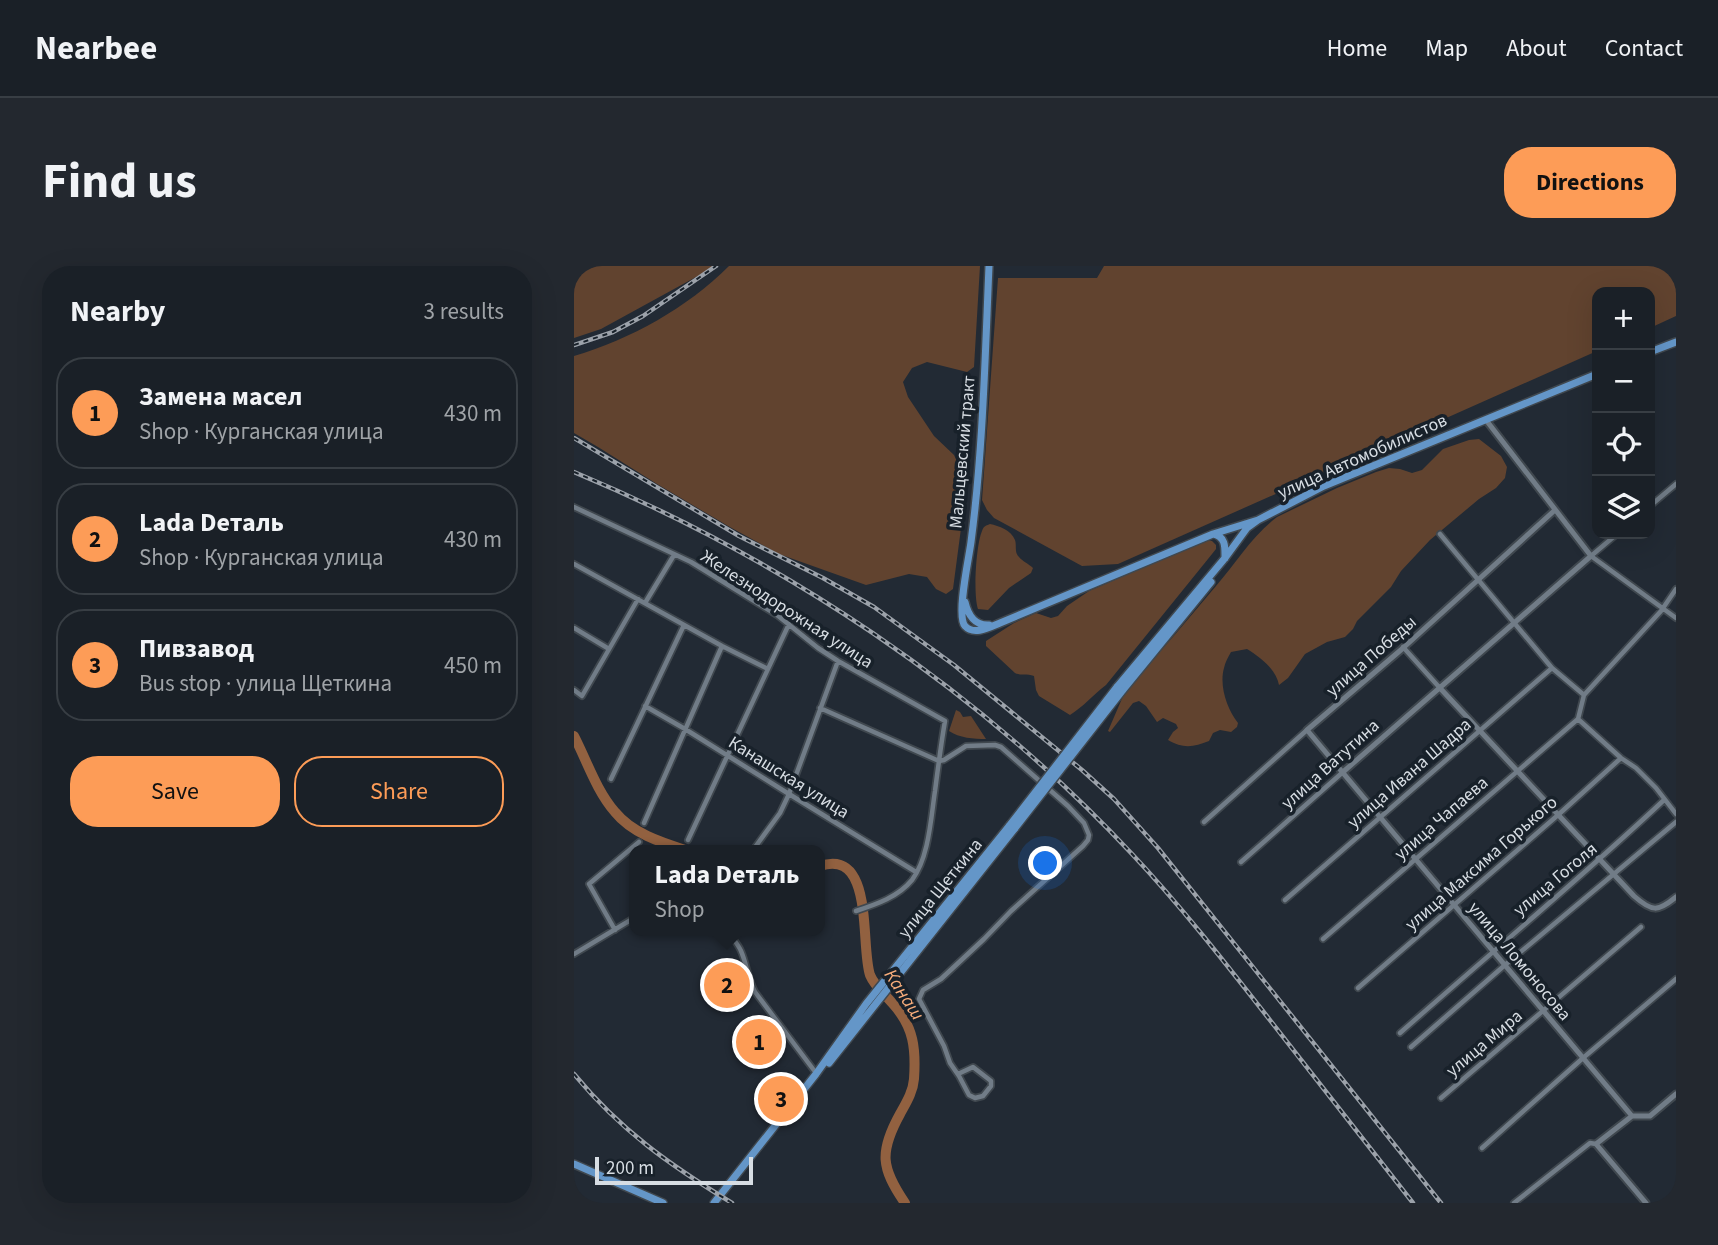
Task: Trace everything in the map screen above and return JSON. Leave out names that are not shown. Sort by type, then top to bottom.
[{"type":"main road","name":"Мальцевский тракт","points":[[989,266],[977,493],[963,589],[964,609],[976,628],[1000,623],[1213,534]]},
{"type":"main road","points":[[1655,350],[1676,342]]},
{"type":"main road","name":"улица Автомобилистов","points":[[1119,689],[1247,528],[1258,520],[1324,486],[1592,376]]},
{"type":"main road","points":[[1213,534],[1258,520]]},
{"type":"main road","points":[[869,1007],[897,979],[1119,689],[1229,560],[1258,520]]},
{"type":"main road","points":[[1213,534],[1224,541],[1225,558]]},
{"type":"main road","name":"улица Щеткина","points":[[715,1203],[869,1007],[893,971],[1013,827]]},
{"type":"main road","points":[[574,1164],[663,1203]]},
{"type":"street","points":[[1486,419],[1591,556],[1676,618]]},
{"type":"street","points":[[1655,502],[1676,484]]},
{"type":"street","name":"Железнодорожная улица","points":[[574,506],[691,562],[777,615],[838,661],[945,721],[939,761]]},
{"type":"street","name":"улица Победы","points":[[1204,822],[1555,510]]},
{"type":"street","points":[[1440,534],[1552,668],[1584,695]]},
{"type":"street","points":[[1591,556],[1611,539]]},
{"type":"street","points":[[645,603],[674,555]]},
{"type":"street","name":"улица Ватутина","points":[[1241,862],[1591,556]]},
{"type":"street","points":[[574,564],[768,669]]},
{"type":"street","points":[[1676,589],[1663,608],[1584,695],[1578,719],[1629,762],[1676,814]]},
{"type":"street","points":[[574,690],[582,696],[638,599]]},
{"type":"street","points":[[688,840],[789,624]]},
{"type":"street","points":[[611,779],[684,625]]},
{"type":"street","points":[[574,628],[610,649]]},
{"type":"street","points":[[644,823],[722,646]]},
{"type":"street","points":[[1403,647],[1634,897],[1647,906],[1658,908],[1676,897]]},
{"type":"street","points":[[757,845],[780,813],[789,794],[838,661]]},
{"type":"street","name":"улица Ивана Шадра","points":[[1284,900],[1552,668]]},
{"type":"street","name":"Канашская улица","points":[[645,706],[917,872]]},
{"type":"street","points":[[820,708],[939,761],[966,746],[995,744],[1068,806],[1084,823],[1089,835],[1083,846],[984,939],[941,979],[923,990],[919,999],[950,1063],[969,1095],[975,1098],[983,1096],[991,1086],[990,1081],[972,1067],[958,1074]]},
{"type":"street","name":"улица Чапаева","points":[[1323,939],[1578,719]]},
{"type":"street","name":"улица Ломоносова","points":[[1307,730],[1632,1116]]},
{"type":"street","name":"улица Максима Горького","points":[[1358,988],[1621,758]]},
{"type":"street","points":[[856,911],[886,900],[900,891],[917,872],[929,829],[939,761]]},
{"type":"street","name":"улица Гоголя","points":[[1400,1032],[1600,860],[1664,800]]},
{"type":"street","name":"улица Гоголя","points":[[1410,1047],[1676,822]]},
{"type":"street","points":[[635,845],[639,842]]},
{"type":"street","points":[[615,930],[589,884],[629,850]]},
{"type":"street","points":[[574,954],[629,921]]},
{"type":"street","name":"улица Мира","points":[[1441,1098],[1641,927]]},
{"type":"street","points":[[731,936],[739,947],[755,992],[816,1074]]},
{"type":"street","points":[[1482,1148],[1676,979]]},
{"type":"street","points":[[1596,1144],[1632,1116],[1650,1116],[1676,1094]]},
{"type":"street","points":[[1514,1203],[1590,1143],[1596,1144],[1646,1203]]},
{"type":"shaded area","points":[[574,266],[716,266],[601,329],[574,338]]},
{"type":"shaded area","points":[[729,266],[980,266],[974,367],[967,372],[927,362],[912,368],[903,382],[908,397],[934,436],[954,455],[967,483],[953,589],[946,594],[936,589],[927,577],[909,574],[866,585],[779,554],[574,433],[574,356],[616,341],[657,320],[695,295]]},
{"type":"shaded area","points":[[1104,266],[1676,266],[1676,316],[1655,326],[1655,287],[1592,287],[1592,353],[1118,564],[1082,566],[994,518],[982,500],[998,278],[1097,278]]},
{"type":"shaded area","points":[[1479,439],[1501,456],[1507,467],[1505,478],[1430,540],[1345,637],[1327,642],[1305,654],[1288,678],[1279,685],[1271,669],[1252,652],[1247,649],[1231,652],[1224,666],[1223,690],[1230,711],[1238,723],[1231,732],[1220,730],[1204,743],[1193,746],[1179,745],[1168,740],[1178,728],[1176,724],[1163,718],[1157,722],[1139,701],[1133,703],[1110,732],[1108,731],[1124,694],[1134,681],[1268,524],[1337,488],[1376,472],[1389,468],[1412,473],[1422,470],[1443,449]]},
{"type":"shaded area","points":[[990,524],[1011,534],[1015,540],[1017,555],[1033,568],[1031,573],[1009,588],[988,610],[978,609],[975,582],[980,538],[984,527]]},
{"type":"shaded area","points":[[1207,540],[1216,545],[1216,549],[1106,685],[1070,715],[1039,696],[1034,676],[1015,673],[986,646],[986,641],[1014,623],[1036,613],[1051,618],[1058,616],[1067,606],[1089,591]]},
{"type":"shaded area","points":[[956,710],[963,717],[971,716],[986,739],[962,737],[949,731]]},
{"type":"waterway","name":"Канаш","points":[[574,736],[608,803],[630,826],[669,845]]},
{"type":"waterway","name":"Канаш","points":[[825,865],[838,864],[850,871],[862,902],[870,975],[900,1013],[912,1039],[915,1058],[913,1084],[893,1127],[886,1150],[887,1169],[905,1203]]},
{"type":"railway","points":[[574,345],[613,332],[643,316],[716,266]]},
{"type":"railway","points":[[574,438],[739,536],[874,607],[954,665],[1082,770],[1114,799],[1158,848],[1441,1203]]},
{"type":"railway","points":[[574,472],[728,545],[802,587],[873,633],[942,683],[1009,737],[1072,793],[1167,893],[1234,974],[1413,1203]]},
{"type":"railway","points":[[574,1074],[610,1113],[647,1146],[732,1203]]},
{"type":"place","name":"Lada Dеталь","points":[[727,985]]},
{"type":"place","name":"Замена масел","points":[[759,1042]]},
{"type":"place","name":"Пивзавод","points":[[781,1099]]}]
